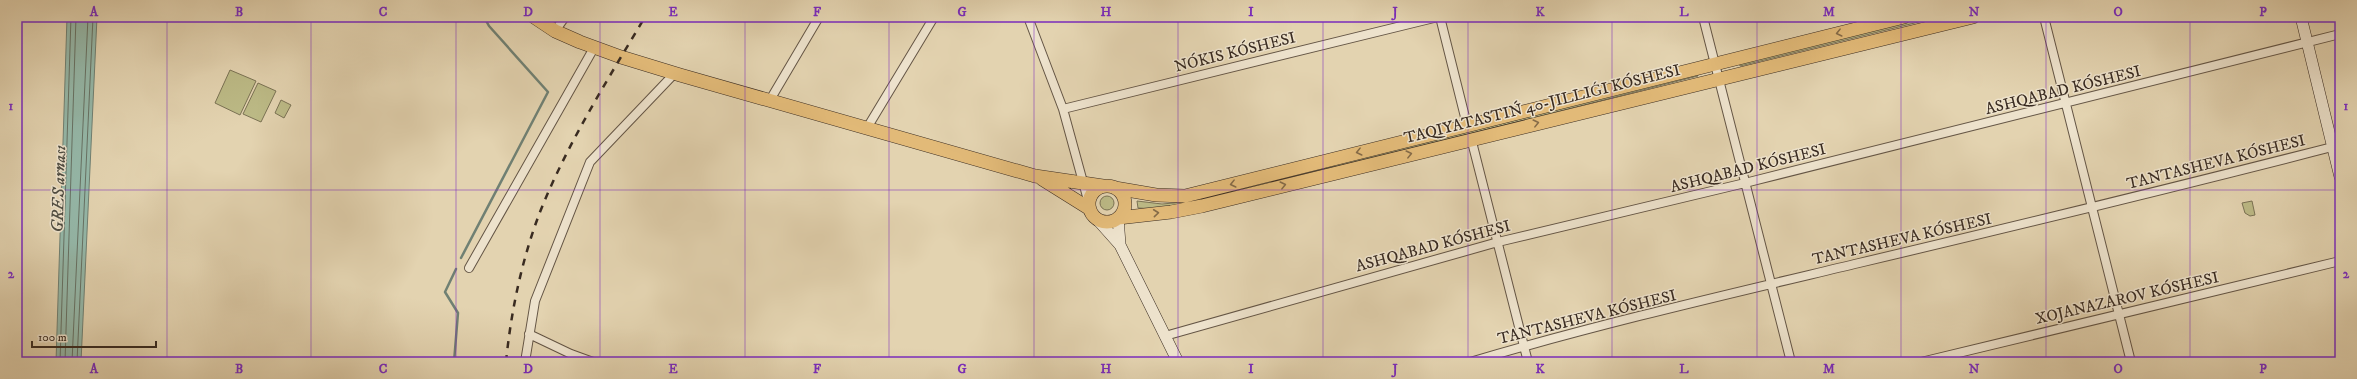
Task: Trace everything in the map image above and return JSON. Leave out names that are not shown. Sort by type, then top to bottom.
[{"type":"main road","points":[[534,17],[555,31],[621,57],[675,74],[1035,176],[1156,195],[1185,196],[1467,124],[1904,17]]},
{"type":"main road","points":[[1035,176],[1092,210],[1107,221],[1118,218],[1171,212],[1202,206],[1471,138],[1973,17]]},
{"type":"main road","points":[[1109,187],[1123,196],[1125,202],[1122,214],[1118,218]]},
{"type":"main road","points":[[1092,210],[1092,195],[1109,187]]},
{"type":"street","points":[[555,31],[564,17]]},
{"type":"street","points":[[770,100],[819,17]]},
{"type":"street","points":[[867,128],[934,17]]},
{"type":"street","points":[[1028,17],[1063,109],[1092,210],[1120,245],[1178,362]]},
{"type":"street","points":[[1439,17],[1467,124]]},
{"type":"street","name":"NÓKIS KÓSHESI","points":[[1063,109],[1439,17]]},
{"type":"street","points":[[1703,17],[1791,362]]},
{"type":"street","points":[[2044,17],[2131,362]]},
{"type":"street","points":[[2301,17],[2336,146],[2340,177]]},
{"type":"street","name":"ASHQABAD KÓSHESI","points":[[1165,336],[1498,242],[1745,183],[2340,34]]},
{"type":"street","points":[[469,268],[595,46]]},
{"type":"street","points":[[525,362],[535,302],[590,162],[675,74]]},
{"type":"street","points":[[1471,138],[1528,362]]},
{"type":"street","name":"TANTASHEVA KÓSHESI","points":[[1470,362],[1524,346],[1771,284],[2092,208],[2336,146]]},
{"type":"street","points":[[1118,218],[1120,245]]},
{"type":"street","name":"XOJANAZAROV KÓSHESI","points":[[1921,362],[2340,262]]},
{"type":"street","points":[[529,334],[571,354],[593,362]]},
{"type":"shaded area","points":[[1925,17],[1939,17],[1740,66],[1739,63]]},
{"type":"shaded area","points":[[230,70],[256,81],[240,115],[215,103]]},
{"type":"shaded area","points":[[1697,73],[1698,76],[1185,206],[1160,209],[1138,208],[1137,201],[1162,204],[1185,202]]},
{"type":"shaded area","points":[[258,83],[276,91],[261,122],[243,114]]},
{"type":"shaded area","points":[[281,100],[291,105],[284,118],[275,113]]},
{"type":"shaded area","points":[[1107,196],[1112,198],[1114,203],[1112,208],[1107,210],[1102,208],[1100,203],[1102,198]]},
{"type":"shaded area","points":[[2252,201],[2255,215],[2250,216],[2245,213],[2242,203]]},
{"type":"water","points":[[67,17],[97,17],[81,362],[56,362]]},
{"type":"waterway","points":[[461,258],[548,92],[489,26],[484,17]]},
{"type":"waterway","points":[[454,362],[458,313],[445,292],[456,269]]},
{"type":"railway","points":[[506,362],[518,286],[528,248],[540,212],[575,137],[645,17]]},
{"type":"water label","name":"GRES arnası","points":[[59,189]]}]
